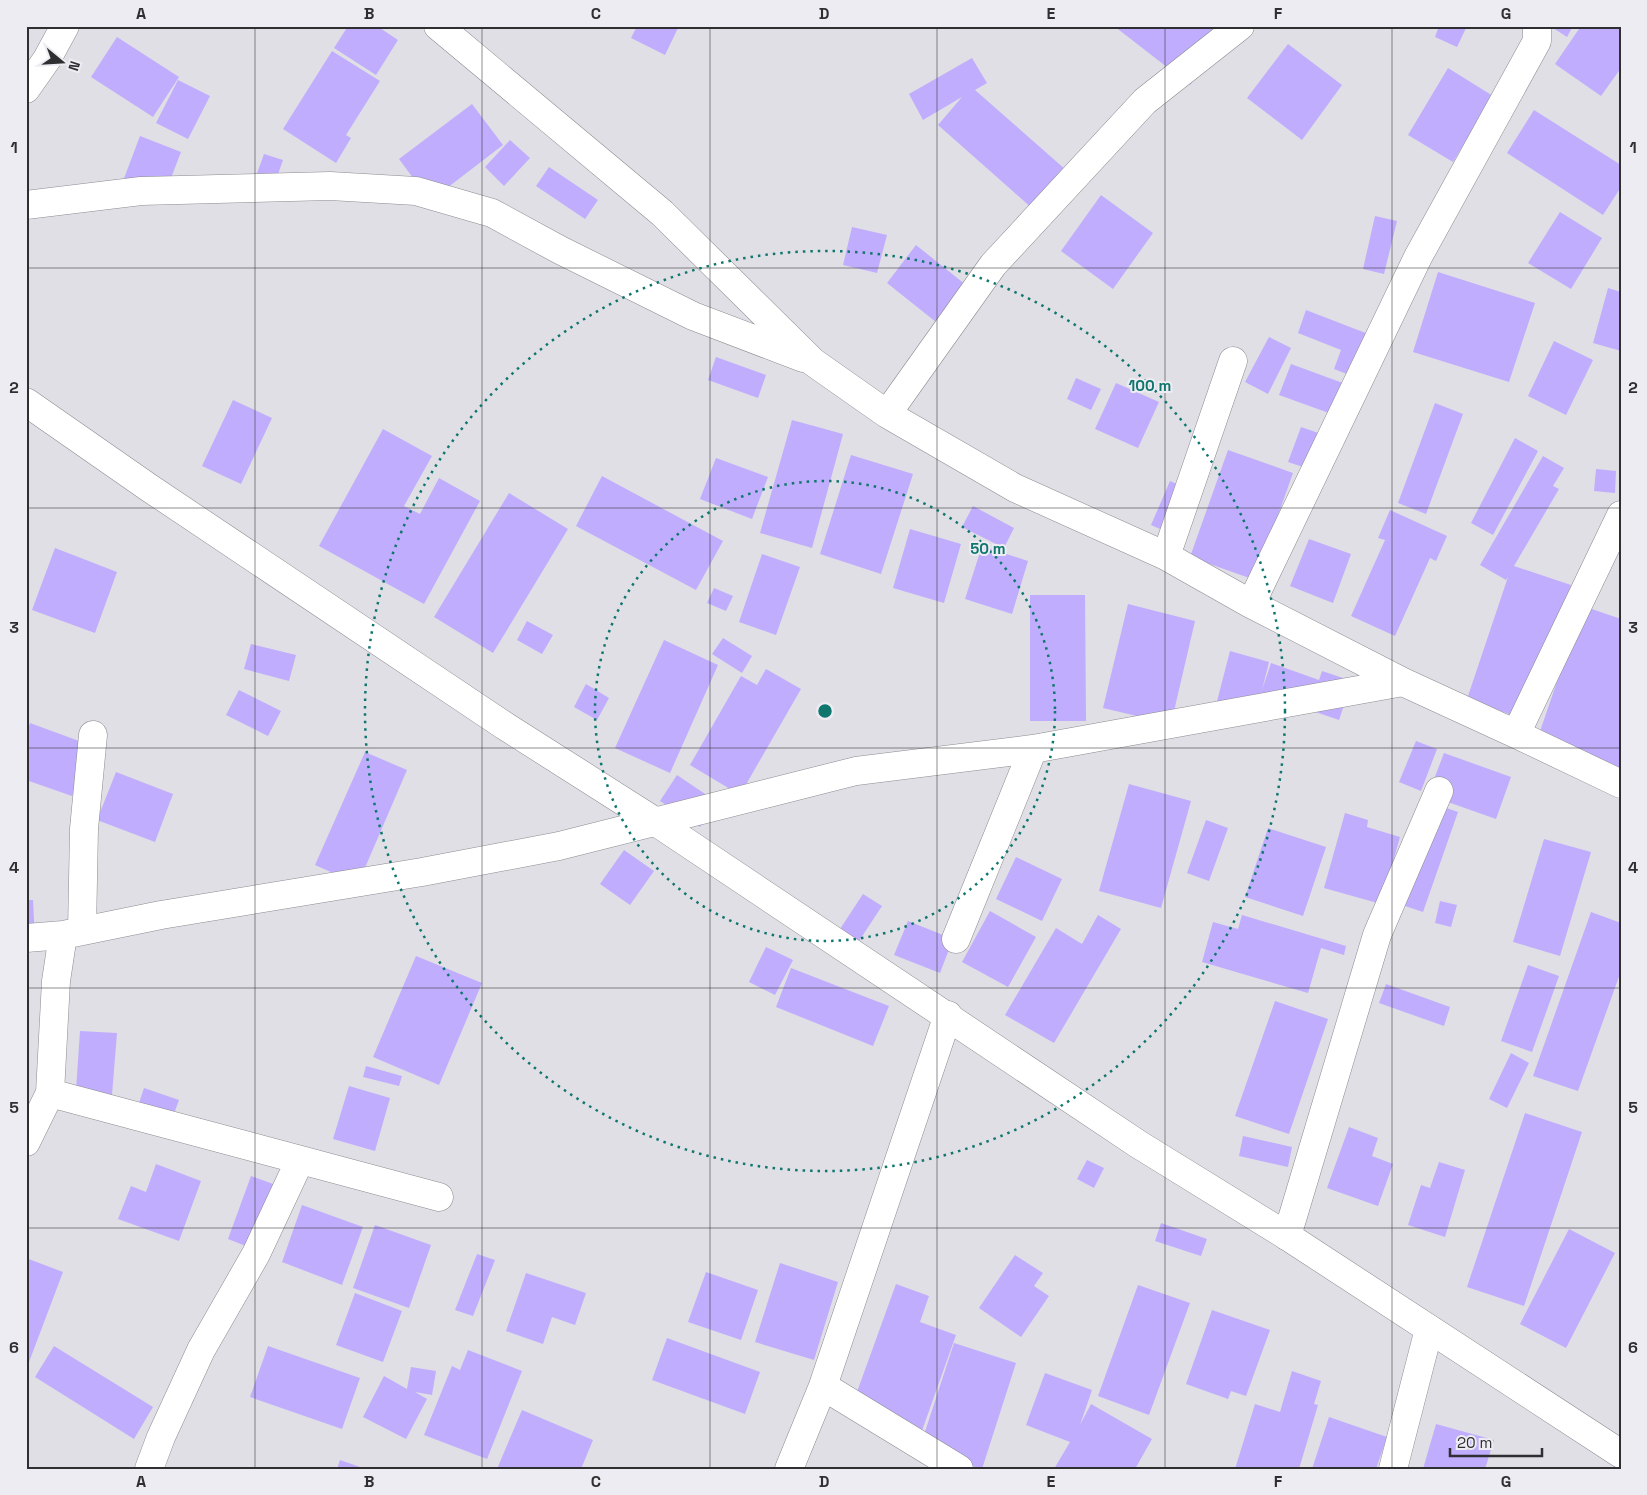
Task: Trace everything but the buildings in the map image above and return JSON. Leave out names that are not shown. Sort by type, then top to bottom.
[{"type":"street","points":[[26,89],[65,26]]},
{"type":"street","points":[[887,414],[993,265],[1145,101],[1240,26]]},
{"type":"street","points":[[1251,604],[1418,257],[1537,41],[1537,26]]},
{"type":"street","points":[[443,27],[662,213],[813,362],[887,414],[1015,488],[1166,556],[1251,604],[1403,682],[1621,784]]},
{"type":"street","points":[[26,205],[140,191],[330,186],[416,191],[492,213],[560,250],[693,316],[813,362]]},
{"type":"street","points":[[1166,556],[1233,361]]},
{"type":"street","points":[[26,402],[148,487],[497,720],[656,822],[948,1015],[1138,1144],[1287,1236],[1621,1454]]},
{"type":"street","points":[[1516,734],[1621,515]]},
{"type":"street","points":[[26,938],[72,933],[161,915],[422,872],[559,846],[856,770],[1033,749],[1403,682]]},
{"type":"street","points":[[26,1142],[50,1093],[56,981],[72,933],[93,735]]},
{"type":"street","points":[[956,939],[1033,749]]},
{"type":"street","points":[[1287,1236],[1377,935],[1439,791]]},
{"type":"street","points":[[789,1469],[824,1386],[948,1015]]},
{"type":"street","points":[[50,1093],[439,1197]]},
{"type":"street","points":[[149,1469],[201,1350],[256,1254],[300,1160]]},
{"type":"street","points":[[1393,1469],[1428,1329]]},
{"type":"street","points":[[824,1386],[959,1469]]}]
